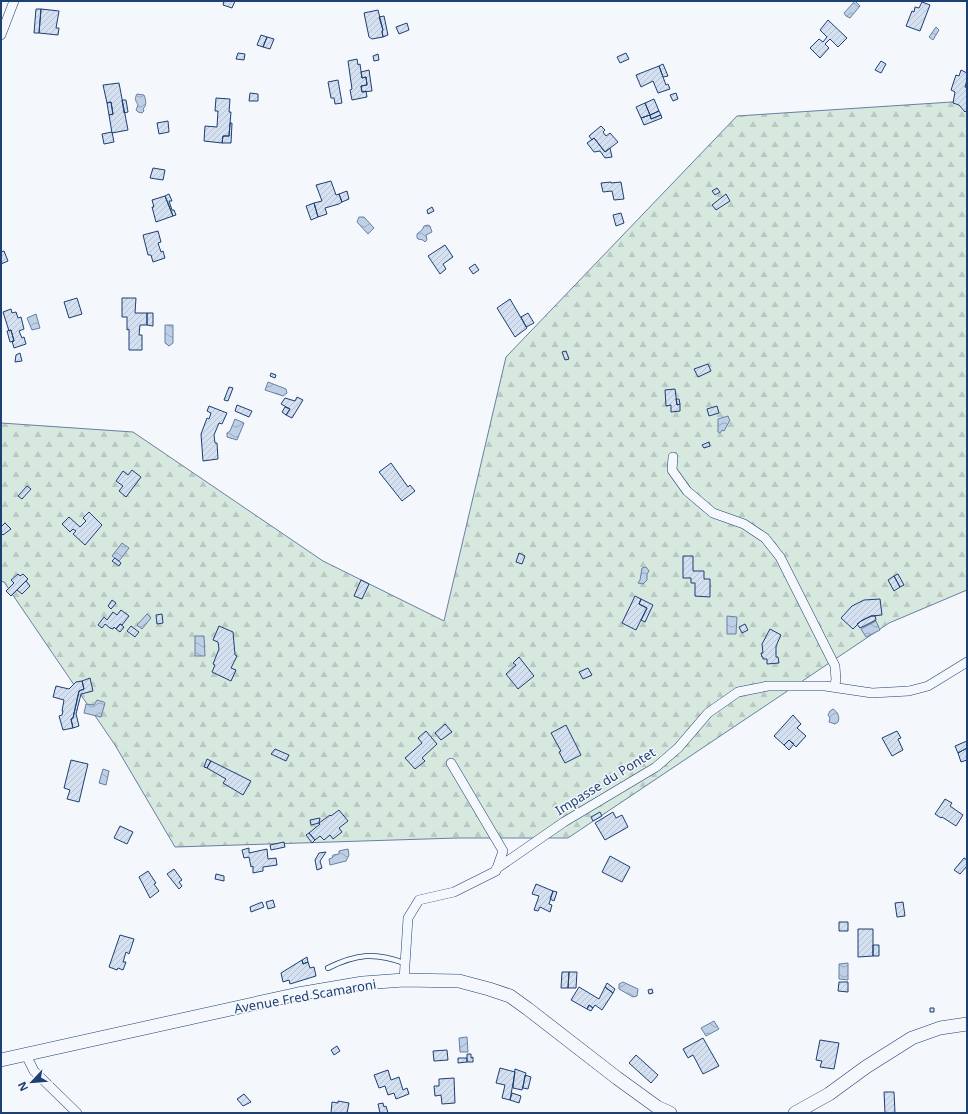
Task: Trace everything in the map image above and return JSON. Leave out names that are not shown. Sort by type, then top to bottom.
[{"type":"main road","name":"Avenue Fred Scamaroni","points":[[1,1060],[298,994],[363,983],[404,980],[459,981],[510,996],[617,1078],[657,1107],[670,1113]]},
{"type":"main road","points":[[795,1113],[829,1094],[866,1067],[912,1038],[940,1028],[967,1024]]},
{"type":"street","points":[[1,35],[14,1]]},
{"type":"street","points":[[673,457],[672,470],[687,491],[713,513],[744,524],[765,538],[780,557],[835,666],[836,680],[834,687]]},
{"type":"street","name":"Impasse du Pontet","points":[[404,980],[408,918],[419,900],[454,892],[496,871],[496,869],[564,822],[656,767],[678,748],[708,713],[738,692],[768,686],[825,686],[872,693],[909,691],[928,686],[967,662]]},
{"type":"street","points":[[450,763],[503,851],[496,869]]},
{"type":"street","points":[[26,1055],[34,1071],[77,1113]]},
{"type":"lane","points":[[328,968],[340,961],[367,955],[391,958],[404,963]]},
{"type":"green space","points":[[967,101],[967,590],[889,623],[568,838],[457,838],[175,847],[115,745],[4,582],[1,581],[1,423],[133,432],[323,561],[444,621],[506,357],[737,116]]},
{"type":"water","points":[[855,1],[860,6],[850,18],[844,13]]},
{"type":"water","points":[[936,27],[939,30],[933,40],[929,37]]},
{"type":"water","points":[[137,94],[144,95],[146,104],[142,113],[136,110],[138,105],[135,99]]},
{"type":"water","points":[[359,217],[364,217],[374,228],[368,234],[357,222]]},
{"type":"water","points":[[424,226],[430,226],[432,232],[426,235],[427,240],[425,242],[417,238],[417,234]]},
{"type":"water","points":[[36,314],[40,328],[32,330],[27,318]]},
{"type":"water","points":[[165,325],[173,325],[173,343],[169,346],[165,343]]},
{"type":"water","points":[[268,382],[286,389],[287,393],[283,396],[265,390]]},
{"type":"water","points":[[728,416],[730,420],[724,431],[722,430],[720,433],[718,432],[718,419]]},
{"type":"water","points":[[235,419],[244,423],[237,440],[227,437],[227,433],[230,431]]},
{"type":"water","points":[[122,543],[129,548],[119,561],[112,556]]},
{"type":"water","points":[[646,567],[649,571],[647,574],[647,580],[643,584],[638,583],[642,568]]},
{"type":"water","points":[[147,614],[151,618],[142,629],[137,625]]},
{"type":"water","points":[[727,616],[737,617],[736,634],[727,634]]},
{"type":"water","points":[[876,621],[880,630],[866,637],[861,629]]},
{"type":"water","points":[[195,636],[204,636],[205,656],[195,656]]},
{"type":"water","points":[[97,700],[105,703],[101,717],[84,713],[86,704],[94,705]]},
{"type":"water","points":[[833,709],[839,716],[838,722],[835,724],[829,722],[830,718],[828,715]]},
{"type":"water","points":[[103,769],[109,771],[106,785],[99,783]]},
{"type":"water","points":[[348,849],[349,855],[346,861],[330,865],[329,859],[332,858],[333,855],[339,854],[339,851]]},
{"type":"water","points":[[848,963],[848,980],[839,979],[839,964]]},
{"type":"water","points":[[623,982],[638,989],[637,996],[633,997],[619,989],[619,984]]},
{"type":"water","points":[[714,1021],[719,1029],[706,1036],[701,1028]]},
{"type":"water","points":[[467,1037],[468,1052],[460,1052],[459,1038]]},
{"type":"building","points":[[224,1],[235,1],[232,8],[223,5]]},
{"type":"building","points":[[922,2],[930,5],[920,31],[906,26],[912,11],[914,12],[915,7],[919,8]]},
{"type":"building","points":[[36,9],[41,9],[39,33],[34,33]]},
{"type":"building","points":[[41,9],[59,11],[56,28],[59,28],[58,35],[39,33]]},
{"type":"building","points":[[378,10],[383,30],[383,37],[372,39],[369,37],[364,13]]},
{"type":"building","points":[[384,16],[388,35],[383,37],[383,30],[379,17]]},
{"type":"building","points":[[828,20],[847,38],[838,47],[830,39],[825,44],[829,48],[820,58],[810,48],[819,39],[823,42],[827,37],[820,30]]},
{"type":"building","points":[[407,23],[409,30],[399,34],[396,27]]},
{"type":"building","points":[[261,35],[267,37],[263,47],[257,45]]},
{"type":"building","points":[[267,37],[274,39],[270,49],[263,47]]},
{"type":"building","points":[[238,53],[245,54],[244,60],[236,59]]},
{"type":"building","points":[[626,53],[629,59],[620,63],[617,57]]},
{"type":"building","points":[[378,54],[379,60],[374,61],[373,56]]},
{"type":"building","points":[[357,59],[358,65],[360,64],[362,78],[366,77],[367,85],[361,86],[362,92],[366,91],[367,97],[352,100],[348,61]]},
{"type":"building","points":[[881,61],[886,64],[881,73],[875,70]]},
{"type":"building","points":[[663,64],[668,76],[663,77],[659,66]]},
{"type":"building","points":[[659,66],[666,85],[668,84],[670,89],[658,93],[653,81],[641,87],[636,75]]},
{"type":"building","points":[[369,70],[372,91],[362,92],[361,86],[367,85],[366,77],[362,78],[361,72]]},
{"type":"building","points":[[961,70],[967,73],[965,87],[967,88],[967,110],[965,112],[959,105],[953,103],[955,92],[951,90],[956,75],[959,76]]},
{"type":"building","points":[[338,80],[342,103],[335,104],[334,98],[331,98],[328,82]]},
{"type":"building","points":[[119,83],[128,130],[112,133],[109,115],[113,114],[111,102],[107,103],[103,85]]},
{"type":"building","points":[[250,93],[258,94],[258,101],[249,101]]},
{"type":"building","points":[[676,93],[678,99],[673,101],[670,95]]},
{"type":"building","points":[[216,98],[230,99],[229,112],[231,112],[229,136],[223,136],[222,143],[204,141],[205,126],[217,127],[218,111],[215,111]]},
{"type":"building","points":[[654,99],[659,111],[650,115],[645,103]]},
{"type":"building","points":[[122,100],[126,100],[128,112],[124,113]]},
{"type":"building","points":[[111,102],[113,114],[109,115],[107,103]]},
{"type":"building","points":[[645,103],[650,115],[641,118],[636,107]]},
{"type":"building","points":[[659,111],[661,115],[651,119],[650,115]]},
{"type":"building","points":[[650,115],[651,119],[661,115],[662,118],[644,125],[641,118]]},
{"type":"building","points":[[168,121],[169,132],[159,134],[157,123]]},
{"type":"building","points":[[230,123],[232,123],[231,143],[222,143],[223,136],[229,136]]},
{"type":"building","points":[[601,126],[605,130],[603,132],[606,136],[610,133],[618,142],[605,152],[594,138],[592,140],[589,136]]},
{"type":"building","points":[[112,132],[114,142],[104,144],[102,134]]},
{"type":"building","points":[[594,138],[605,152],[610,148],[612,157],[605,158],[600,151],[594,152],[587,143]]},
{"type":"building","points":[[153,168],[165,170],[163,180],[150,178]]},
{"type":"building","points":[[331,181],[336,195],[339,194],[342,202],[325,208],[327,214],[318,217],[314,203],[322,201],[316,185]]},
{"type":"building","points":[[621,182],[624,199],[614,200],[612,191],[603,192],[601,183]]},
{"type":"building","points":[[717,188],[720,192],[715,195],[712,191]]},
{"type":"building","points":[[347,191],[349,199],[342,202],[339,194]]},
{"type":"building","points":[[169,194],[172,201],[169,201],[172,210],[174,210],[176,215],[173,216],[165,196]]},
{"type":"building","points":[[726,194],[730,201],[716,210],[712,205]]},
{"type":"building","points":[[165,196],[173,216],[156,222],[152,207],[154,207],[152,200]]},
{"type":"building","points":[[314,203],[318,217],[311,220],[306,206]]},
{"type":"building","points":[[432,207],[434,211],[428,214],[427,210]]},
{"type":"building","points":[[621,213],[624,223],[616,226],[613,215]]},
{"type":"building","points":[[158,231],[161,242],[158,243],[165,258],[153,262],[151,255],[148,255],[143,235]]},
{"type":"building","points":[[445,245],[453,257],[443,264],[446,269],[440,274],[428,256]]},
{"type":"building","points":[[4,251],[8,261],[1,264],[1,252]]},
{"type":"building","points":[[475,264],[479,270],[473,274],[469,268]]},
{"type":"building","points":[[77,298],[82,314],[69,318],[64,302]]},
{"type":"building","points":[[122,298],[136,298],[135,313],[147,313],[147,325],[140,325],[139,335],[142,335],[142,350],[129,350],[129,329],[127,330],[127,317],[122,317]]},
{"type":"building","points":[[510,299],[527,328],[515,337],[497,308]]},
{"type":"building","points":[[11,309],[12,313],[16,312],[18,318],[21,317],[24,329],[19,331],[22,338],[24,337],[26,344],[14,348],[11,330],[9,331],[3,312]]},
{"type":"building","points":[[147,313],[153,313],[153,326],[147,325]]},
{"type":"building","points":[[528,313],[534,323],[526,327],[521,317]]},
{"type":"building","points":[[11,330],[14,341],[10,342],[7,331]]},
{"type":"building","points":[[566,351],[569,359],[565,360],[562,352]]},
{"type":"building","points":[[20,353],[22,361],[15,362],[16,355]]},
{"type":"building","points":[[708,364],[711,371],[698,377],[694,369]]},
{"type":"building","points":[[271,373],[276,375],[275,378],[270,376]]},
{"type":"building","points":[[229,387],[233,388],[228,401],[224,400]]},
{"type":"building","points":[[675,389],[677,405],[680,404],[680,411],[671,412],[671,405],[666,406],[665,390]]},
{"type":"building","points":[[297,397],[303,400],[292,418],[286,415],[290,409],[281,404],[285,398],[295,401]]},
{"type":"building","points":[[676,399],[679,399],[680,404],[677,405]]},
{"type":"building","points":[[237,405],[252,411],[249,417],[235,411]]},
{"type":"building","points":[[209,406],[227,413],[222,424],[219,423],[214,435],[215,443],[217,443],[218,459],[203,461],[201,434],[207,418],[209,419],[211,413],[207,411]]},
{"type":"building","points":[[717,406],[719,413],[709,416],[707,409]]},
{"type":"building","points":[[285,407],[290,409],[286,415],[282,412]]},
{"type":"building","points":[[709,442],[710,446],[704,448],[702,445]]},
{"type":"building","points":[[391,463],[408,487],[410,485],[415,491],[402,501],[379,472]]},
{"type":"building","points":[[132,470],[141,477],[126,497],[119,491],[123,486],[116,481],[123,471],[128,475]]},
{"type":"building","points":[[27,486],[31,489],[22,499],[18,496]]},
{"type":"building","points":[[89,512],[102,525],[85,545],[73,534],[76,531],[73,529],[70,532],[62,524],[69,517],[80,527],[86,521],[83,518]]},
{"type":"building","points":[[5,523],[11,529],[3,535],[1,533],[1,527]]},
{"type":"building","points":[[519,553],[525,556],[522,564],[516,562]]},
{"type":"building","points":[[683,556],[693,556],[693,571],[704,571],[704,579],[710,579],[710,597],[695,596],[695,583],[691,583],[691,578],[683,578]]},
{"type":"building","points":[[115,558],[121,563],[119,566],[112,561]]},
{"type":"building","points":[[18,574],[20,576],[23,574],[28,579],[11,596],[6,591],[14,583],[11,580]]},
{"type":"building","points":[[898,574],[904,585],[900,587],[894,576]]},
{"type":"building","points":[[894,576],[900,587],[894,591],[888,580]]},
{"type":"building","points":[[361,580],[369,584],[362,599],[354,596]]},
{"type":"building","points":[[26,581],[30,586],[22,594],[17,590]]},
{"type":"building","points":[[635,596],[641,599],[639,604],[647,608],[636,630],[622,623]]},
{"type":"building","points":[[641,599],[653,605],[645,622],[641,620],[647,608],[639,604]]},
{"type":"building","points":[[880,599],[882,615],[871,616],[861,621],[853,629],[841,618],[852,606],[864,600]]},
{"type":"building","points":[[112,600],[116,603],[111,609],[108,606]]},
{"type":"building","points":[[121,610],[129,616],[122,625],[120,624],[116,629],[114,627],[113,629],[110,628],[105,624],[102,628],[98,625],[104,617],[107,620],[113,612],[117,615]]},
{"type":"building","points":[[162,614],[163,623],[157,624],[156,615]]},
{"type":"building","points":[[871,616],[875,616],[876,620],[860,628],[857,624]]},
{"type":"building","points":[[120,624],[124,627],[120,632],[116,629]]},
{"type":"building","points":[[745,624],[748,630],[742,633],[739,627]]},
{"type":"building","points":[[131,626],[139,632],[135,637],[127,631]]},
{"type":"building","points":[[219,626],[233,632],[235,655],[237,656],[231,668],[236,670],[231,681],[212,672],[215,665],[213,664],[219,649],[218,642],[213,640]]},
{"type":"building","points":[[770,629],[781,635],[776,646],[776,657],[778,657],[779,663],[767,664],[767,659],[763,659],[762,657],[762,644]]},
{"type":"building","points":[[519,657],[534,676],[518,689],[506,674],[516,665],[513,663]]},
{"type":"building","points":[[588,668],[592,675],[583,679],[579,672]]},
{"type":"building","points":[[90,678],[93,691],[81,694],[76,714],[79,726],[73,728],[71,719],[73,718],[79,691],[84,689],[82,681]]},
{"type":"building","points":[[82,681],[84,689],[79,691],[73,718],[71,719],[73,728],[63,730],[59,716],[62,715],[64,700],[53,697],[56,686],[69,689],[76,682]]},
{"type":"building","points":[[793,715],[801,724],[797,728],[806,736],[796,747],[789,740],[784,745],[774,736]]},
{"type":"building","points":[[445,724],[452,732],[441,740],[435,733]]},
{"type":"building","points":[[566,725],[581,755],[565,763],[559,752],[561,751],[551,733]]},
{"type":"building","points":[[426,731],[437,744],[422,758],[425,761],[415,769],[405,758],[422,743],[418,738]]},
{"type":"building","points":[[897,731],[901,738],[898,739],[903,750],[892,756],[882,738]]},
{"type":"building","points":[[789,740],[794,744],[789,750],[784,745]]},
{"type":"building","points":[[967,741],[967,748],[958,753],[955,746]]},
{"type":"building","points":[[967,748],[967,760],[961,762],[958,753]]},
{"type":"building","points":[[275,749],[289,755],[286,761],[271,754]]},
{"type":"building","points":[[207,759],[211,761],[207,768],[204,767]]},
{"type":"building","points":[[71,760],[88,764],[79,802],[67,799],[70,790],[64,788]]},
{"type":"building","points":[[211,761],[251,781],[243,795],[223,783],[226,779],[207,768]]},
{"type":"building","points":[[945,799],[952,803],[950,806],[963,815],[956,826],[935,814]]},
{"type":"building","points":[[339,810],[348,821],[339,828],[342,832],[333,839],[330,835],[324,840],[320,836],[315,840],[309,833],[320,824],[319,823]]},
{"type":"building","points":[[600,812],[602,816],[593,821],[591,817]]},
{"type":"building","points":[[613,812],[616,818],[622,815],[628,827],[605,840],[595,823]]},
{"type":"building","points":[[320,818],[319,823],[311,825],[310,820]]},
{"type":"building","points":[[120,826],[133,832],[127,844],[114,838]]},
{"type":"building","points":[[309,833],[315,840],[312,843],[306,835]]},
{"type":"building","points":[[284,842],[285,847],[271,850],[270,845]]},
{"type":"building","points":[[249,848],[249,853],[267,849],[268,859],[276,858],[277,865],[263,867],[263,871],[253,873],[253,866],[251,867],[249,857],[244,858],[242,850]]},
{"type":"building","points":[[326,852],[320,861],[322,868],[317,870],[315,860],[319,853]]},
{"type":"building","points":[[610,856],[630,867],[622,882],[602,872]]},
{"type":"building","points":[[964,858],[967,860],[967,866],[960,874],[954,870]]},
{"type":"building","points":[[174,869],[182,880],[179,882],[182,886],[179,889],[167,874]]},
{"type":"building","points":[[148,871],[156,883],[154,884],[159,891],[150,898],[139,877]]},
{"type":"building","points":[[216,874],[224,876],[224,881],[215,879]]},
{"type":"building","points":[[536,884],[553,891],[549,904],[552,905],[550,912],[540,907],[538,911],[534,910],[539,896],[532,894]]},
{"type":"building","points":[[553,891],[557,892],[554,901],[550,899]]},
{"type":"building","points":[[273,900],[275,907],[268,909],[266,902]]},
{"type":"building","points":[[262,902],[264,907],[251,912],[250,907]]},
{"type":"building","points":[[903,902],[905,916],[897,917],[895,903]]},
{"type":"building","points":[[839,922],[848,922],[848,931],[839,931]]},
{"type":"building","points":[[858,929],[873,929],[873,956],[858,957]]},
{"type":"building","points":[[120,935],[134,939],[129,954],[126,952],[123,962],[126,962],[123,970],[118,968],[117,970],[109,967]]},
{"type":"building","points":[[873,945],[879,945],[879,956],[873,956]]},
{"type":"building","points":[[307,957],[308,962],[303,964],[302,960]]},
{"type":"building","points":[[302,960],[303,964],[308,962],[310,968],[314,967],[316,976],[290,984],[289,980],[283,982],[281,973]]},
{"type":"building","points":[[562,972],[569,972],[568,988],[561,988]]},
{"type":"building","points":[[569,972],[577,972],[576,988],[568,988]]},
{"type":"building","points":[[839,982],[848,982],[848,992],[838,991]]},
{"type":"building","points":[[607,983],[615,989],[613,993],[605,987]]},
{"type":"building","points":[[579,987],[599,999],[605,987],[613,993],[602,1010],[595,1005],[593,1008],[589,1005],[587,1009],[571,1000]]},
{"type":"building","points":[[652,989],[653,993],[649,994],[648,990]]},
{"type":"building","points":[[589,1005],[593,1008],[591,1011],[587,1009]]},
{"type":"building","points":[[930,1008],[934,1008],[934,1012],[930,1012]]},
{"type":"building","points":[[703,1038],[719,1066],[703,1074],[693,1055],[688,1058],[683,1049]]},
{"type":"building","points":[[820,1040],[839,1043],[834,1069],[820,1067],[822,1061],[816,1060]]},
{"type":"building","points":[[337,1046],[340,1051],[334,1055],[331,1050]]},
{"type":"building","points":[[447,1050],[448,1060],[434,1061],[433,1051]]},
{"type":"building","points":[[467,1054],[471,1054],[471,1058],[473,1057],[473,1062],[467,1062]]},
{"type":"building","points":[[636,1055],[658,1075],[651,1083],[629,1063]]},
{"type":"building","points":[[458,1058],[467,1058],[467,1062],[458,1063]]},
{"type":"building","points":[[500,1068],[515,1072],[510,1100],[502,1098],[505,1085],[496,1083]]},
{"type":"building","points":[[515,1069],[526,1073],[522,1090],[513,1088]]},
{"type":"building","points":[[388,1070],[391,1080],[399,1077],[403,1090],[407,1088],[409,1094],[396,1099],[394,1093],[388,1095],[385,1086],[379,1088],[374,1075]]},
{"type":"building","points":[[525,1075],[531,1077],[528,1089],[523,1088]]},
{"type":"building","points":[[454,1078],[455,1103],[442,1104],[441,1095],[435,1096],[434,1086],[439,1086],[439,1079]]},
{"type":"building","points":[[884,1092],[894,1092],[895,1113],[885,1113]]},
{"type":"building","points":[[512,1093],[521,1096],[519,1103],[510,1100]]},
{"type":"building","points":[[244,1094],[251,1102],[243,1106],[237,1099]]},
{"type":"building","points":[[338,1101],[349,1103],[347,1113],[331,1113],[332,1102],[338,1103]]},
{"type":"building","points":[[383,1103],[384,1107],[386,1106],[388,1113],[380,1113],[378,1104]]}]
